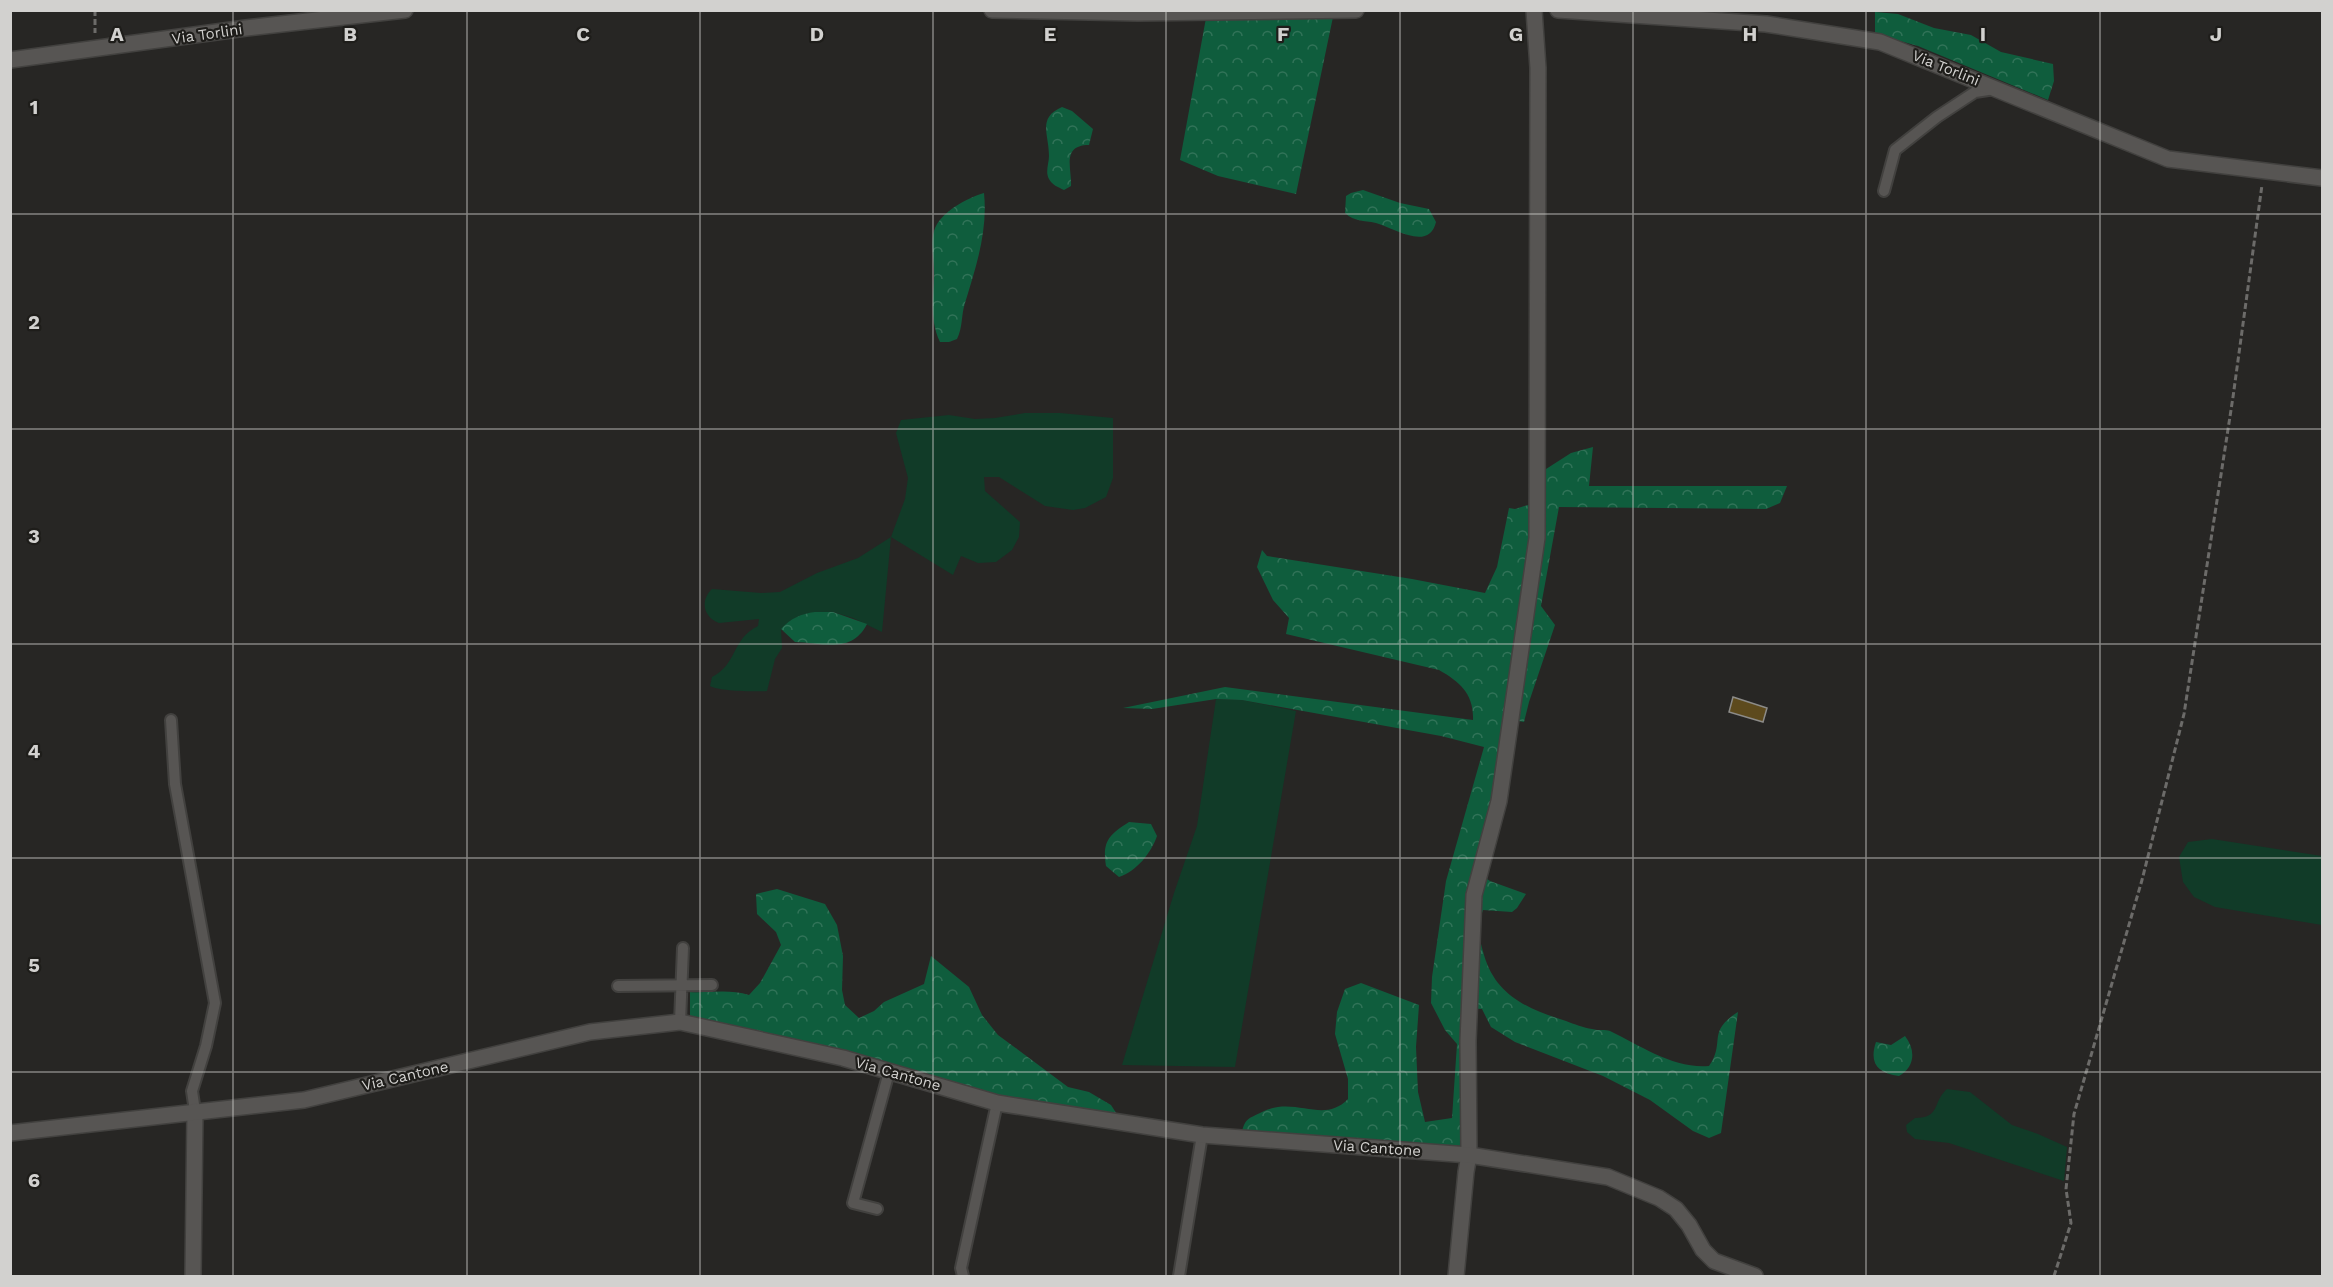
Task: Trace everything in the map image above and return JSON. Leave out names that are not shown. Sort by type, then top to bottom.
[{"type":"street","name":"Via Torlini","points":[[10,60],[405,10]]},
{"type":"street","points":[[992,10],[1138,13],[1356,10]]},
{"type":"street","points":[[1456,1276],[1469,1155],[1468,1041],[1474,895],[1499,801],[1537,538],[1538,68],[1534,10]]},
{"type":"street","name":"Via Torlini","points":[[1558,10],[1766,24],[1880,42],[1999,88],[2168,159],[2322,178]]},
{"type":"street","name":"Via Cantone","points":[[10,1132],[304,1100],[590,1032],[680,1022],[843,1058],[998,1103],[1202,1135],[1469,1155],[1608,1177],[1659,1198],[1676,1209],[1689,1225],[1703,1250],[1714,1261],[1755,1276]]},
{"type":"street","points":[[193,1276],[195,1111]]},
{"type":"lane","points":[[1884,191],[1895,150],[1937,117],[1975,92],[1999,88]]},
{"type":"lane","points":[[171,720],[175,784],[215,1003],[206,1047],[192,1091],[195,1111]]},
{"type":"lane","points":[[680,1022],[683,948]]},
{"type":"lane","points":[[618,986],[712,985]]},
{"type":"lane","points":[[877,1209],[853,1203],[889,1072]]},
{"type":"lane","points":[[963,1276],[961,1268],[998,1103]]},
{"type":"lane","points":[[1179,1276],[1202,1135]]},
{"type":"path","points":[[95,10],[96,48]]},
{"type":"path","points":[[2054,1276],[2071,1223],[2066,1189],[2074,1114],[2142,880],[2184,714],[2233,397],[2264,172]]},
{"type":"green space","points":[[1875,12],[1898,14],[1934,28],[1971,35],[2001,52],[2053,64],[2054,81],[2048,100],[1918,46],[1875,34]]},
{"type":"green space","points":[[1333,17],[1296,194],[1218,176],[1180,160],[1206,18]]},
{"type":"green space","points":[[1062,107],[1072,111],[1093,129],[1089,145],[1080,146],[1071,153],[1071,186],[1064,190],[1050,181],[1047,170],[1049,156],[1047,122],[1054,111]]},
{"type":"green space","points":[[1363,190],[1400,203],[1429,209],[1436,222],[1432,231],[1426,236],[1410,236],[1349,216],[1345,213],[1346,196]]},
{"type":"green space","points":[[984,193],[983,235],[959,334],[957,339],[940,342],[933,310],[932,243],[934,231],[948,212],[962,202]]},
{"type":"green space","points":[[1025,413],[1060,413],[1113,418],[1113,478],[1106,497],[1085,508],[1073,510],[1045,506],[999,477],[984,477],[985,491],[1020,522],[1019,537],[1012,550],[996,562],[978,563],[961,556],[953,575],[891,537],[905,499],[908,478],[896,433],[901,420],[949,415],[975,419],[995,418]]},
{"type":"green space","points":[[1593,447],[1589,486],[1787,486],[1780,503],[1766,509],[1559,507],[1541,606],[1555,625],[1524,722],[1503,718],[1494,798],[1475,871],[1490,881],[1526,894],[1512,912],[1483,910],[1479,927],[1481,943],[1489,969],[1505,991],[1515,999],[1527,1006],[1582,1027],[1610,1031],[1658,1055],[1683,1064],[1709,1066],[1714,1058],[1722,1026],[1738,1012],[1721,1133],[1709,1138],[1693,1131],[1650,1100],[1603,1076],[1515,1042],[1491,1027],[1482,1009],[1466,1008],[1462,1146],[1241,1135],[1248,1120],[1262,1112],[1286,1106],[1329,1110],[1348,1099],[1348,1079],[1335,1034],[1337,1012],[1345,989],[1361,983],[1419,1005],[1416,1047],[1418,1092],[1425,1122],[1452,1118],[1457,1044],[1445,1030],[1431,1003],[1432,977],[1446,881],[1484,747],[1441,736],[1242,700],[1216,699],[1152,709],[1123,708],[1225,687],[1473,720],[1471,703],[1464,690],[1439,670],[1286,634],[1289,618],[1273,600],[1257,567],[1262,550],[1267,556],[1485,593],[1497,567],[1509,508],[1515,509],[1531,504],[1532,478],[1571,453]]},
{"type":"green space","points":[[891,537],[882,632],[853,618],[833,612],[781,629],[782,648],[775,659],[767,691],[729,690],[710,686],[712,677],[726,666],[743,637],[758,626],[759,619],[719,623],[709,617],[705,603],[712,589],[761,593],[780,592],[817,573],[858,558]]},
{"type":"green space","points":[[815,612],[833,612],[867,624],[853,640],[836,645],[795,642],[781,629],[796,617]]},
{"type":"green space","points":[[1216,699],[1242,700],[1296,711],[1235,1067],[1122,1065],[1174,893],[1197,826]]},
{"type":"green space","points":[[1129,822],[1151,824],[1157,836],[1142,861],[1119,877],[1106,866],[1105,850],[1112,835]]},
{"type":"green space","points":[[2212,839],[2322,856],[2322,925],[2215,907],[2194,897],[2183,882],[2179,857],[2188,842]]},
{"type":"green space","points":[[777,889],[825,904],[837,925],[843,956],[842,990],[845,1005],[859,1018],[874,1011],[884,1002],[924,984],[931,956],[969,987],[982,1015],[998,1035],[1068,1087],[1089,1092],[1111,1105],[1118,1116],[994,1095],[690,1022],[690,992],[727,992],[749,995],[760,983],[781,945],[776,932],[757,914],[756,894]]},
{"type":"green space","points":[[1905,1036],[1911,1047],[1911,1063],[1899,1076],[1891,1075],[1880,1069],[1874,1061],[1876,1042],[1891,1045]]},
{"type":"green space","points":[[1947,1089],[1970,1092],[2012,1125],[2067,1147],[2064,1181],[1949,1143],[1915,1139],[1907,1132],[1906,1125],[1915,1118],[1933,1112]]},
{"type":"building","points":[[1733,697],[1767,708],[1763,722],[1729,712]]}]
